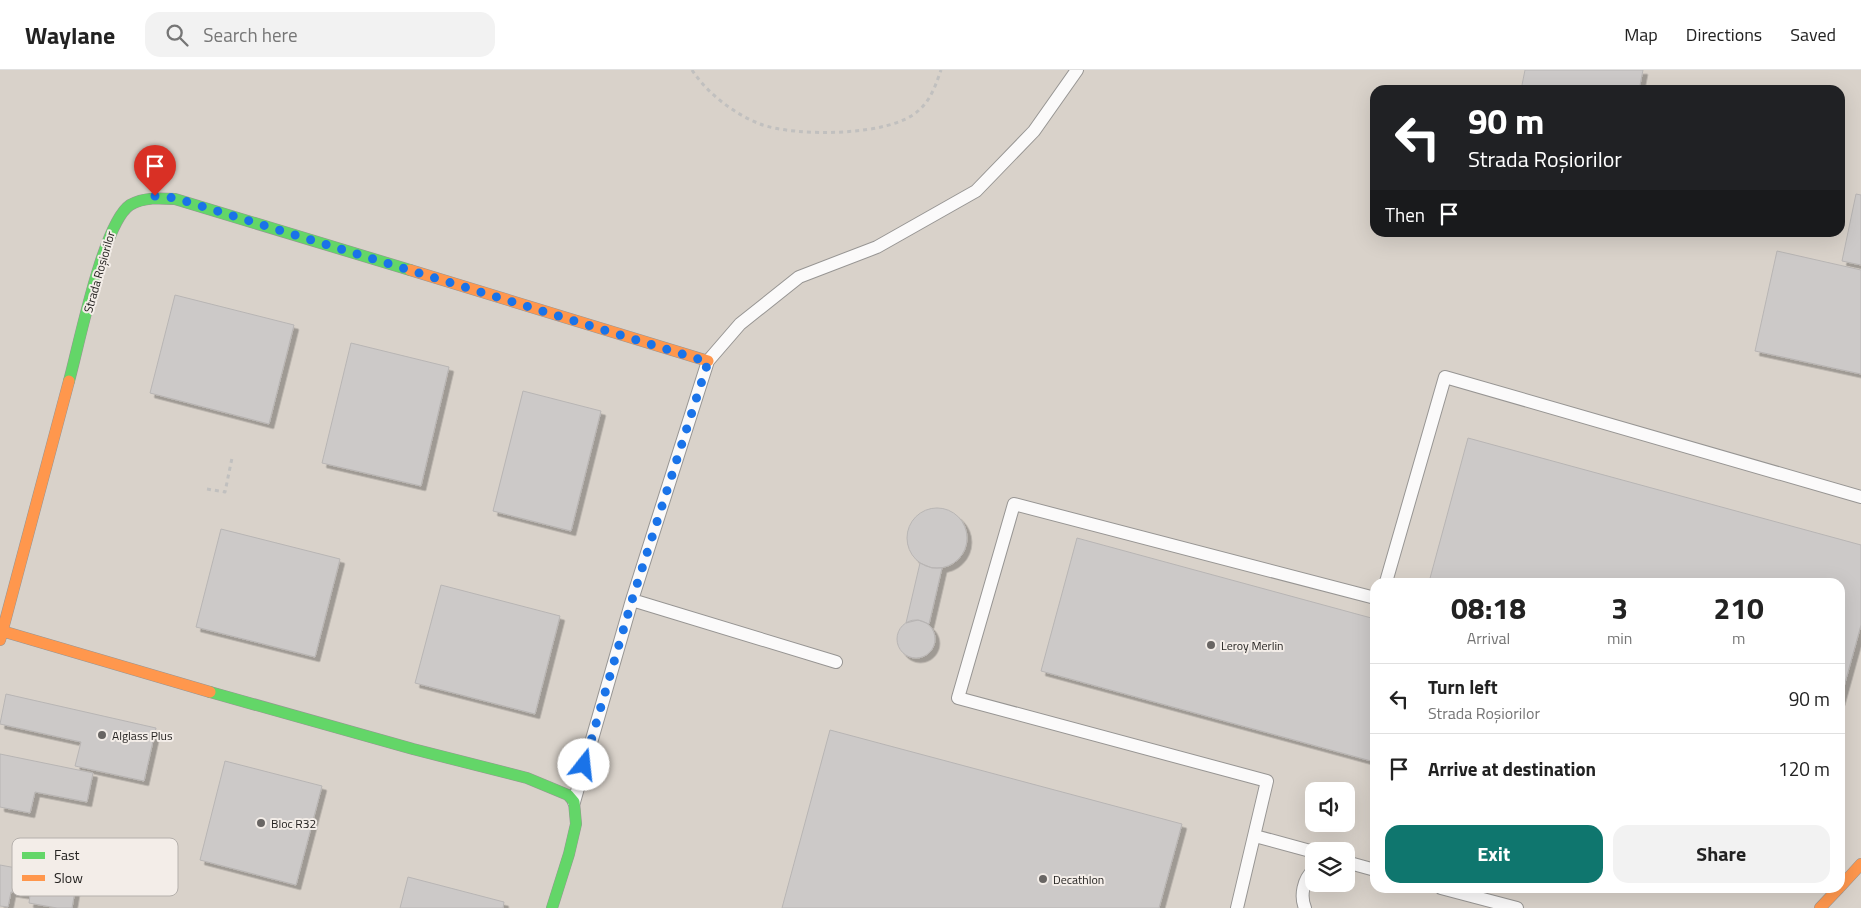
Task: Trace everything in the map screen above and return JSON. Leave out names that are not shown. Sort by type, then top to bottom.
[{"type":"street","name":"Strada Roșiorilor","points":[[1,636],[113,223],[124,208],[138,200],[155,196],[175,198],[708,362]]},
{"type":"street","points":[[1,636],[363,737],[521,777],[562,790],[574,802],[577,825],[552,908]]},
{"type":"street","points":[[1845,882],[1861,864]]},
{"type":"street","points":[[1820,908],[1834,893]]},
{"type":"lane","points":[[574,802],[632,600],[708,362],[740,324],[799,277],[877,247],[976,191],[1034,131],[1077,70]]},
{"type":"lane","points":[[1387,578],[1445,378],[1861,497]]},
{"type":"lane","points":[[1241,907],[1267,781],[958,698],[1014,504],[1370,597]]},
{"type":"lane","points":[[632,600],[836,662]]},
{"type":"lane","points":[[1255,836],[1305,850]]},
{"type":"lane","points":[[1355,864],[1370,869]]},
{"type":"lane","points":[[1305,884],[1302,901],[1305,908]]},
{"type":"lane","points":[[1460,893],[1517,908]]},
{"type":"path","points":[[692,70],[702,85],[716,97],[760,124],[815,132],[866,130],[897,124],[919,111],[932,92],[941,70]]},
{"type":"path","points":[[207,489],[225,492],[232,458]]},
{"type":"shaded area","points":[[0,70],[1861,70],[1861,908],[0,908]]},
{"type":"building","points":[[1525,70],[1643,70],[1640,85],[1522,85]]},
{"type":"building","points":[[1856,194],[1861,195],[1861,265],[1842,261]]},
{"type":"building","points":[[1777,251],[1861,270],[1861,374],[1755,351]]},
{"type":"building","points":[[175,295],[294,325],[269,424],[150,393]]},
{"type":"building","points":[[351,343],[449,367],[421,486],[322,463]]},
{"type":"building","points":[[523,391],[601,411],[571,531],[493,511]]},
{"type":"building","points":[[1468,438],[1861,545],[1861,625],[1845,683],[1845,578],[1430,578]]},
{"type":"building","points":[[931,508],[943,508],[954,513],[962,521],[967,532],[965,550],[954,563],[943,568],[931,568],[920,563],[912,555],[907,544],[907,532],[912,521],[920,513]]},
{"type":"building","points":[[221,529],[340,559],[315,657],[196,627]]},
{"type":"building","name":"Leroy Merlin","points":[[1077,538],[1370,618],[1370,761],[1041,671]]},
{"type":"building","points":[[920,563],[932,568],[942,568],[929,624],[918,620],[906,623]]},
{"type":"building","points":[[441,585],[560,616],[535,714],[415,683]]},
{"type":"building","points":[[916,620],[929,626],[935,639],[929,652],[916,658],[903,652],[897,639],[903,626]]},
{"type":"building","name":"Alglass Plus","points":[[6,694],[156,728],[144,781],[75,766],[81,742],[0,724]]},
{"type":"building","points":[[830,730],[1182,824],[1159,908],[782,908]]},
{"type":"building","points":[[0,754],[93,773],[87,802],[35,792],[30,813],[0,807]]},
{"type":"building","name":"Bloc R32","points":[[225,761],[322,786],[296,885],[200,860]]},
{"type":"building","points":[[0,865],[12,867],[12,892],[8,907],[0,906]]},
{"type":"building","points":[[408,877],[504,902],[503,908],[400,908]]},
{"type":"building","points":[[30,896],[74,896],[72,908],[57,908],[29,903]]},
{"type":"traffic: fast","points":[[69,381],[93,286],[110,235],[120,216],[130,205],[146,199],[175,199],[410,270]]},
{"type":"traffic: fast","points":[[210,692],[413,749],[527,778],[568,795],[574,802],[576,824],[569,854],[552,908]]},
{"type":"traffic: slow","points":[[410,270],[708,361]]},
{"type":"traffic: slow","points":[[0,640],[69,381]]},
{"type":"traffic: slow","points":[[2,631],[210,692]]},
{"type":"traffic: slow","points":[[1845,882],[1861,864]]},
{"type":"traffic: slow","points":[[1820,908],[1834,893]]},
{"type":"place","name":"Leroy Merlin","points":[[1211,645]]},
{"type":"place","name":"Alglass Plus","points":[[102,735]]},
{"type":"place","name":"Bloc R32","points":[[261,823]]},
{"type":"place","name":"Decathlon","points":[[1043,879]]},
{"type":"route","points":[[155,196],[175,198],[708,362],[632,600],[584,765]]}]
